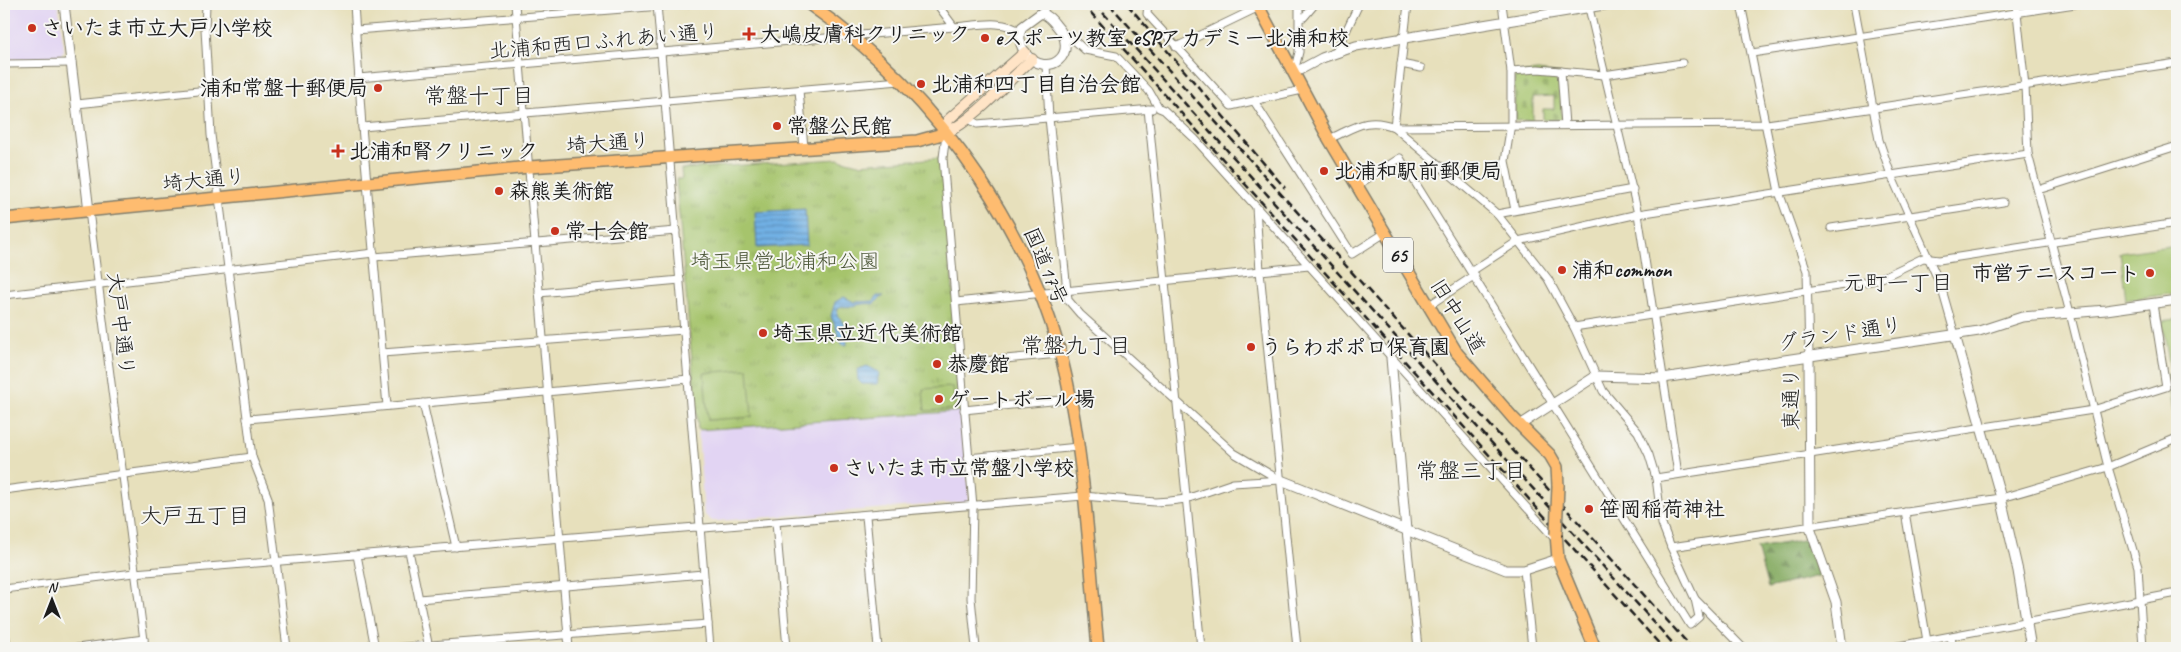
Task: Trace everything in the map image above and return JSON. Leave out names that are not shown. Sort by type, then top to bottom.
[{"type":"main road","name":"国道17号","points":[[809,4],[853,37],[900,80],[946,133],[971,165],[997,204],[1040,294],[1071,399],[1078,447],[1098,648]]},
{"type":"main road","name":"旧中山道","points":[[1258,6],[1302,90],[1356,186],[1462,360],[1554,461],[1558,474],[1556,536],[1558,559],[1595,648]]},
{"type":"main road","points":[[946,133],[968,118],[1028,56]]},
{"type":"main road","points":[[946,133],[948,120],[1028,56]]},
{"type":"main road","name":"埼大通り","points":[[4,219],[529,167],[918,141],[946,133]]},
{"type":"street","name":"大戸中通り","points":[[64,4],[88,211],[145,648]]},
{"type":"street","points":[[206,4],[208,90],[219,197],[252,457],[268,498],[287,648]]},
{"type":"street","points":[[354,4],[362,127],[387,406]]},
{"type":"street","points":[[515,4],[569,648]]},
{"type":"street","points":[[356,30],[687,4]]},
{"type":"street","points":[[936,4],[954,27]]},
{"type":"street","points":[[1048,4],[1041,13],[1022,27],[1020,32],[1021,45],[1028,56],[1046,65],[1055,63],[1063,54],[1066,38]]},
{"type":"street","points":[[1148,4],[1148,14],[1231,106],[1302,90]]},
{"type":"street","points":[[1294,73],[1299,52],[1299,4]]},
{"type":"street","points":[[1300,18],[1304,17],[1315,4]]},
{"type":"street","points":[[1336,52],[1359,4]]},
{"type":"street","points":[[1394,127],[1408,4]]},
{"type":"street","points":[[1502,4],[1506,21],[1511,71],[1511,124],[1505,161],[1515,210]]},
{"type":"street","points":[[1294,73],[1336,52],[1404,37],[1506,21],[1589,5],[1610,4]]},
{"type":"street","name":"東通り","points":[[1741,4],[1767,124],[1779,192],[1807,271],[1810,528],[1836,602],[1842,648]]},
{"type":"street","points":[[1854,4],[1879,140],[1910,218],[1941,286],[2001,498],[2018,571],[2031,648]]},
{"type":"street","points":[[2016,4],[2026,86],[2028,154],[2108,467],[2138,567],[2143,648]]},
{"type":"street","points":[[1752,53],[2075,4]]},
{"type":"street","points":[[657,5],[710,648]]},
{"type":"street","points":[[1589,5],[1638,214],[1678,474]]},
{"type":"street","points":[[1176,47],[1258,6]]},
{"type":"street","points":[[1041,13],[1046,14],[1066,38],[1075,41],[1085,50],[1116,56],[1149,91],[1159,108]]},
{"type":"street","name":"北浦和西口ふれあい通り","points":[[358,78],[661,54],[954,27],[1004,24],[1012,26],[1020,32]]},
{"type":"street","points":[[4,64],[72,63]]},
{"type":"street","points":[[1511,71],[1538,69],[1604,75],[1682,63]]},
{"type":"street","points":[[1394,127],[1511,124],[1767,124],[2177,63]]},
{"type":"street","points":[[1401,64],[1421,68]]},
{"type":"street","points":[[1046,65],[1049,118],[1068,300],[1079,312],[1234,453],[1281,480],[1506,570],[1524,570],[1558,559]]},
{"type":"street","points":[[1561,71],[1565,124]]},
{"type":"street","points":[[362,127],[900,80]]},
{"type":"street","points":[[77,104],[208,90]]},
{"type":"street","points":[[800,90],[804,148]]},
{"type":"street","points":[[1254,101],[1352,254],[1385,233]]},
{"type":"street","points":[[968,118],[977,124],[1159,108],[1164,110],[1195,139],[1391,358],[1556,536]]},
{"type":"street","points":[[1148,109],[1201,648]]},
{"type":"street","points":[[1329,139],[1367,121],[1383,122],[1394,127],[1496,214],[1548,279],[1574,327],[1596,376],[1611,402],[1638,432],[1649,455],[1656,478],[1662,524],[1695,599],[1699,617],[1690,625],[1400,158],[1356,186]]},
{"type":"street","points":[[946,133],[943,158],[973,506],[971,598],[976,648]]},
{"type":"street","points":[[2038,190],[2177,146]]},
{"type":"street","points":[[1428,306],[1518,241],[1638,214],[2028,154]]},
{"type":"street","points":[[1496,214],[1633,189]]},
{"type":"street","points":[[1831,228],[1910,218],[2003,202]]},
{"type":"street","points":[[1256,207],[1260,271],[1297,648]]},
{"type":"street","points":[[1574,327],[1877,280],[1923,258],[1939,260],[2177,223]]},
{"type":"street","points":[[4,295],[228,268],[676,232]]},
{"type":"street","points":[[956,302],[1309,266]]},
{"type":"street","points":[[539,293],[680,280]]},
{"type":"street","name":"グランド通り","points":[[1596,376],[1663,378],[1979,330],[2022,317],[2177,300]]},
{"type":"street","points":[[1656,478],[1980,426],[2093,410],[2166,387],[2153,304]]},
{"type":"street","points":[[382,353],[684,330]]},
{"type":"street","points":[[961,362],[1059,354]]},
{"type":"street","points":[[1391,358],[1418,648]]},
{"type":"street","points":[[1520,425],[1596,376]]},
{"type":"street","points":[[247,419],[689,379]]},
{"type":"street","points":[[964,410],[1071,399]]},
{"type":"street","points":[[424,403],[456,547]]},
{"type":"street","points":[[1671,547],[1810,528],[2001,498],[2108,467],[2177,438]]},
{"type":"street","points":[[968,458],[1078,447]]},
{"type":"street","points":[[4,490],[252,457]]},
{"type":"street","points":[[4,589],[134,574],[560,538],[866,516],[1083,496],[1155,502],[1186,499],[1233,482],[1281,480]]},
{"type":"street","points":[[1905,512],[1927,642]]},
{"type":"street","points":[[866,516],[878,648]]},
{"type":"street","points":[[776,523],[788,648]]},
{"type":"street","points":[[409,552],[429,647]]},
{"type":"street","points":[[357,555],[375,648]]},
{"type":"street","points":[[1524,570],[1532,648]]},
{"type":"street","points":[[419,599],[703,574]]},
{"type":"street","points":[[1888,648],[2177,593]]},
{"type":"street","points":[[1695,599],[1743,648]]},
{"type":"street","points":[[4,623],[7,648]]},
{"type":"street","points":[[392,648],[429,647],[708,624]]},
{"type":"street","points":[[1951,637],[1953,648]]},
{"type":"street","points":[[77,648],[144,639]]},
{"type":"shaded area","name":"さいたま市立大戸小学校","points":[[4,4],[58,4],[64,51],[59,58],[4,60]]},
{"type":"shaded area","name":"さいたま市立常盤小学校","points":[[963,411],[969,498],[966,502],[717,521],[712,521],[704,514],[698,430]]},
{"type":"green space","points":[[1538,71],[1559,74],[1562,120],[1543,120],[1543,109],[1554,109],[1554,96],[1533,97],[1533,120],[1515,121],[1514,73]]},
{"type":"green space","name":"埼玉県営北浦和公園","points":[[942,158],[963,411],[698,430],[676,179],[682,179],[681,169],[839,159],[858,164]]},
{"type":"green space","name":"市営テニスコート","points":[[2177,245],[2177,293],[2126,300],[2120,253]]},
{"type":"green space","name":"市営テニスコート","points":[[2177,319],[2177,368],[2170,369],[2162,321]]},
{"type":"green space","points":[[748,369],[752,417],[708,420],[704,373]]},
{"type":"green space","points":[[2177,372],[2177,419],[2174,419],[2167,374]]},
{"type":"green space","name":"ゲートボール場","points":[[953,387],[955,409],[925,411],[923,389]]},
{"type":"green space","points":[[1808,539],[1819,576],[1768,588],[1757,548]]},
{"type":"water","points":[[805,209],[807,245],[757,248],[755,212]]},
{"type":"water","points":[[877,296],[884,296],[873,304],[842,306],[838,308],[837,315],[844,325],[847,336],[847,345],[842,344],[831,316],[835,302],[844,297],[854,302],[874,301]]},
{"type":"water","points":[[867,366],[879,372],[877,384],[862,384],[858,380],[857,370]]},
{"type":"railway","points":[[1083,4],[1663,648]]},
{"type":"railway","points":[[1095,4],[1677,648]]},
{"type":"railway","points":[[1109,4],[1692,648]]},
{"type":"railway","points":[[1127,4],[1285,188]]},
{"type":"place","name":"さいたま市立大戸小学校","points":[[32,28]]},
{"type":"place","name":"大嶋皮膚科クリニック","points":[[749,34]]},
{"type":"place","name":"eスポーツ教室 eSPアカデミー北浦和校","points":[[985,38]]},
{"type":"place","name":"北浦和四丁目自治会館","points":[[921,84]]},
{"type":"place","name":"浦和常盤十郵便局","points":[[378,88]]},
{"type":"place","name":"常盤公民館","points":[[777,126]]},
{"type":"place","name":"北浦和腎クリニック","points":[[338,151]]},
{"type":"place","name":"北浦和駅前郵便局","points":[[1324,171]]},
{"type":"place","name":"森熊美術館","points":[[499,191]]},
{"type":"place","name":"常十会館","points":[[555,231]]},
{"type":"place","name":"浦和common","points":[[1562,270]]},
{"type":"place","name":"市営テニスコート","points":[[2150,273]]},
{"type":"place","name":"埼玉県立近代美術館","points":[[763,333]]},
{"type":"place","name":"うらわポポロ保育園","points":[[1251,347]]},
{"type":"place","name":"恭慶館","points":[[937,364]]},
{"type":"place","name":"ゲートボール場","points":[[939,399]]},
{"type":"place","name":"さいたま市立常盤小学校","points":[[834,468]]},
{"type":"place","name":"笹岡稲荷神社","points":[[1589,509]]},
{"type":"district","name":"常盤十丁目","points":[[479,95]]},
{"type":"district","name":"元町一丁目","points":[[1898,282]]},
{"type":"district","name":"常盤九丁目","points":[[1076,345]]},
{"type":"district","name":"常盤三丁目","points":[[1471,470]]},
{"type":"district","name":"大戸五丁目","points":[[195,515]]}]
